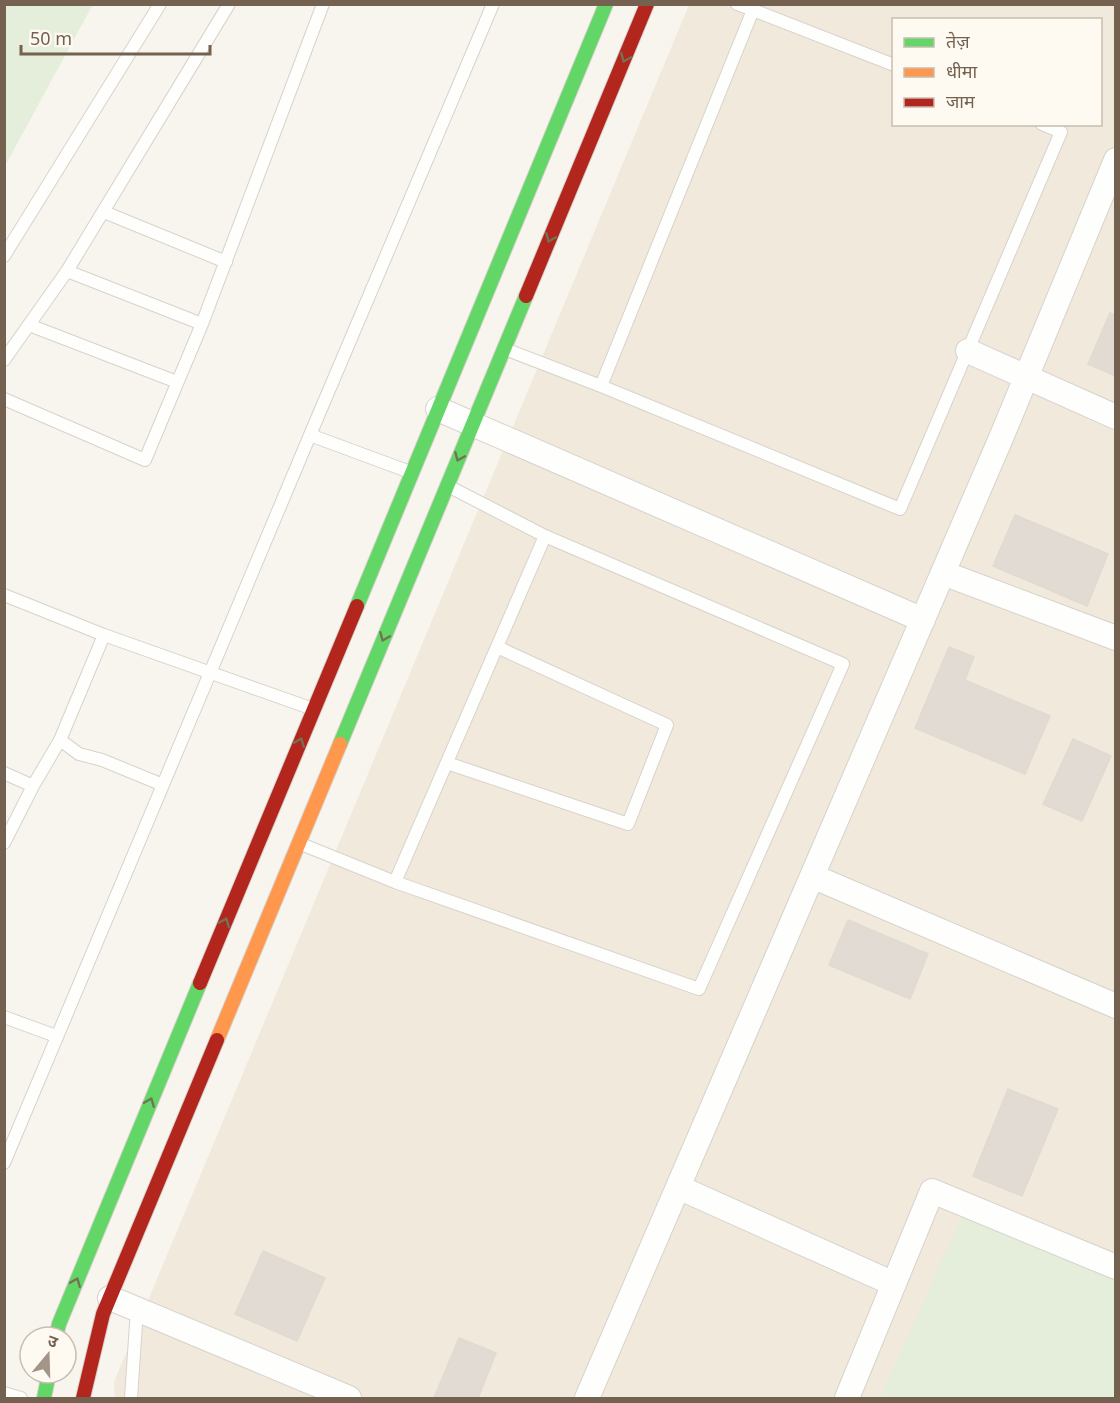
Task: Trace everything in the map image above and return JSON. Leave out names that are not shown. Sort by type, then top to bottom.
[{"type":"street","points":[[58,1325],[606,4]]},
{"type":"street","points":[[83,1398],[103,1314],[647,4]]},
{"type":"street","points":[[587,1398],[943,573],[1116,160]]},
{"type":"street","points":[[968,351],[1116,417]]},
{"type":"street","points":[[438,409],[922,620]]},
{"type":"street","points":[[943,573],[1116,638]]},
{"type":"street","points":[[812,876],[1116,1006]]},
{"type":"street","points":[[678,1188],[894,1284]]},
{"type":"street","points":[[847,1398],[932,1191],[1116,1267]]},
{"type":"street","points":[[110,1298],[349,1398]]},
{"type":"lane","points":[[4,256],[160,4]]},
{"type":"lane","points":[[4,360],[67,271],[229,4]]},
{"type":"lane","points":[[4,399],[145,460],[202,324],[322,4]]},
{"type":"lane","points":[[4,1163],[493,4]]},
{"type":"lane","points":[[737,4],[892,64]]},
{"type":"lane","points":[[601,386],[753,10]]},
{"type":"lane","points":[[504,349],[601,386],[900,509],[1061,132],[1047,126]]},
{"type":"lane","points":[[104,212],[226,262]]},
{"type":"lane","points":[[67,271],[202,324]]},
{"type":"lane","points":[[29,325],[177,382]]},
{"type":"lane","points":[[310,435],[411,473]]},
{"type":"lane","points":[[299,843],[395,882],[699,989],[843,664],[544,536],[447,486]]},
{"type":"lane","points":[[395,882],[544,536]]},
{"type":"lane","points":[[4,595],[104,635],[313,709]]},
{"type":"lane","points":[[4,843],[60,740],[104,635]]},
{"type":"lane","points":[[447,763],[628,824],[667,725],[497,646]]},
{"type":"lane","points":[[60,740],[79,754],[102,760],[163,785]]},
{"type":"lane","points":[[4,773],[33,786]]},
{"type":"lane","points":[[4,1017],[56,1036]]},
{"type":"lane","points":[[130,1398],[137,1309]]},
{"type":"lane","points":[[4,1393],[21,1398]]},
{"type":"shaded area","points":[[689,5],[1115,5],[1115,1398],[115,1398],[114,1382]]},
{"type":"green space","points":[[5,5],[92,6],[5,166]]},
{"type":"green space","points":[[964,1212],[1115,1274],[1115,1398],[880,1398]]},
{"type":"building","points":[[1110,313],[1116,316],[1116,376],[1088,364]]},
{"type":"building","points":[[1015,515],[1108,554],[1087,606],[993,566]]},
{"type":"building","points":[[949,647],[974,657],[965,680],[1050,716],[1025,774],[915,728]]},
{"type":"building","points":[[1073,739],[1111,756],[1082,821],[1043,804]]},
{"type":"building","points":[[848,920],[928,954],[910,999],[829,965]]},
{"type":"building","points":[[1008,1089],[1058,1109],[1022,1196],[973,1176]]},
{"type":"building","points":[[263,1251],[325,1278],[297,1341],[235,1314]]},
{"type":"building","points":[[459,1338],[496,1353],[478,1398],[434,1398]]},
{"type":"traffic: fast","points":[[357,606],[606,4]]},
{"type":"traffic: fast","points":[[340,744],[526,296]]},
{"type":"traffic: fast","points":[[59,1325],[200,983]]},
{"type":"traffic: fast","points":[[44,1398],[47,1385]]},
{"type":"traffic: slow","points":[[217,1040],[340,744]]},
{"type":"traffic: jam","points":[[526,296],[647,4]]},
{"type":"traffic: jam","points":[[200,983],[357,606]]},
{"type":"traffic: jam","points":[[83,1398],[103,1314],[217,1040]]}]
